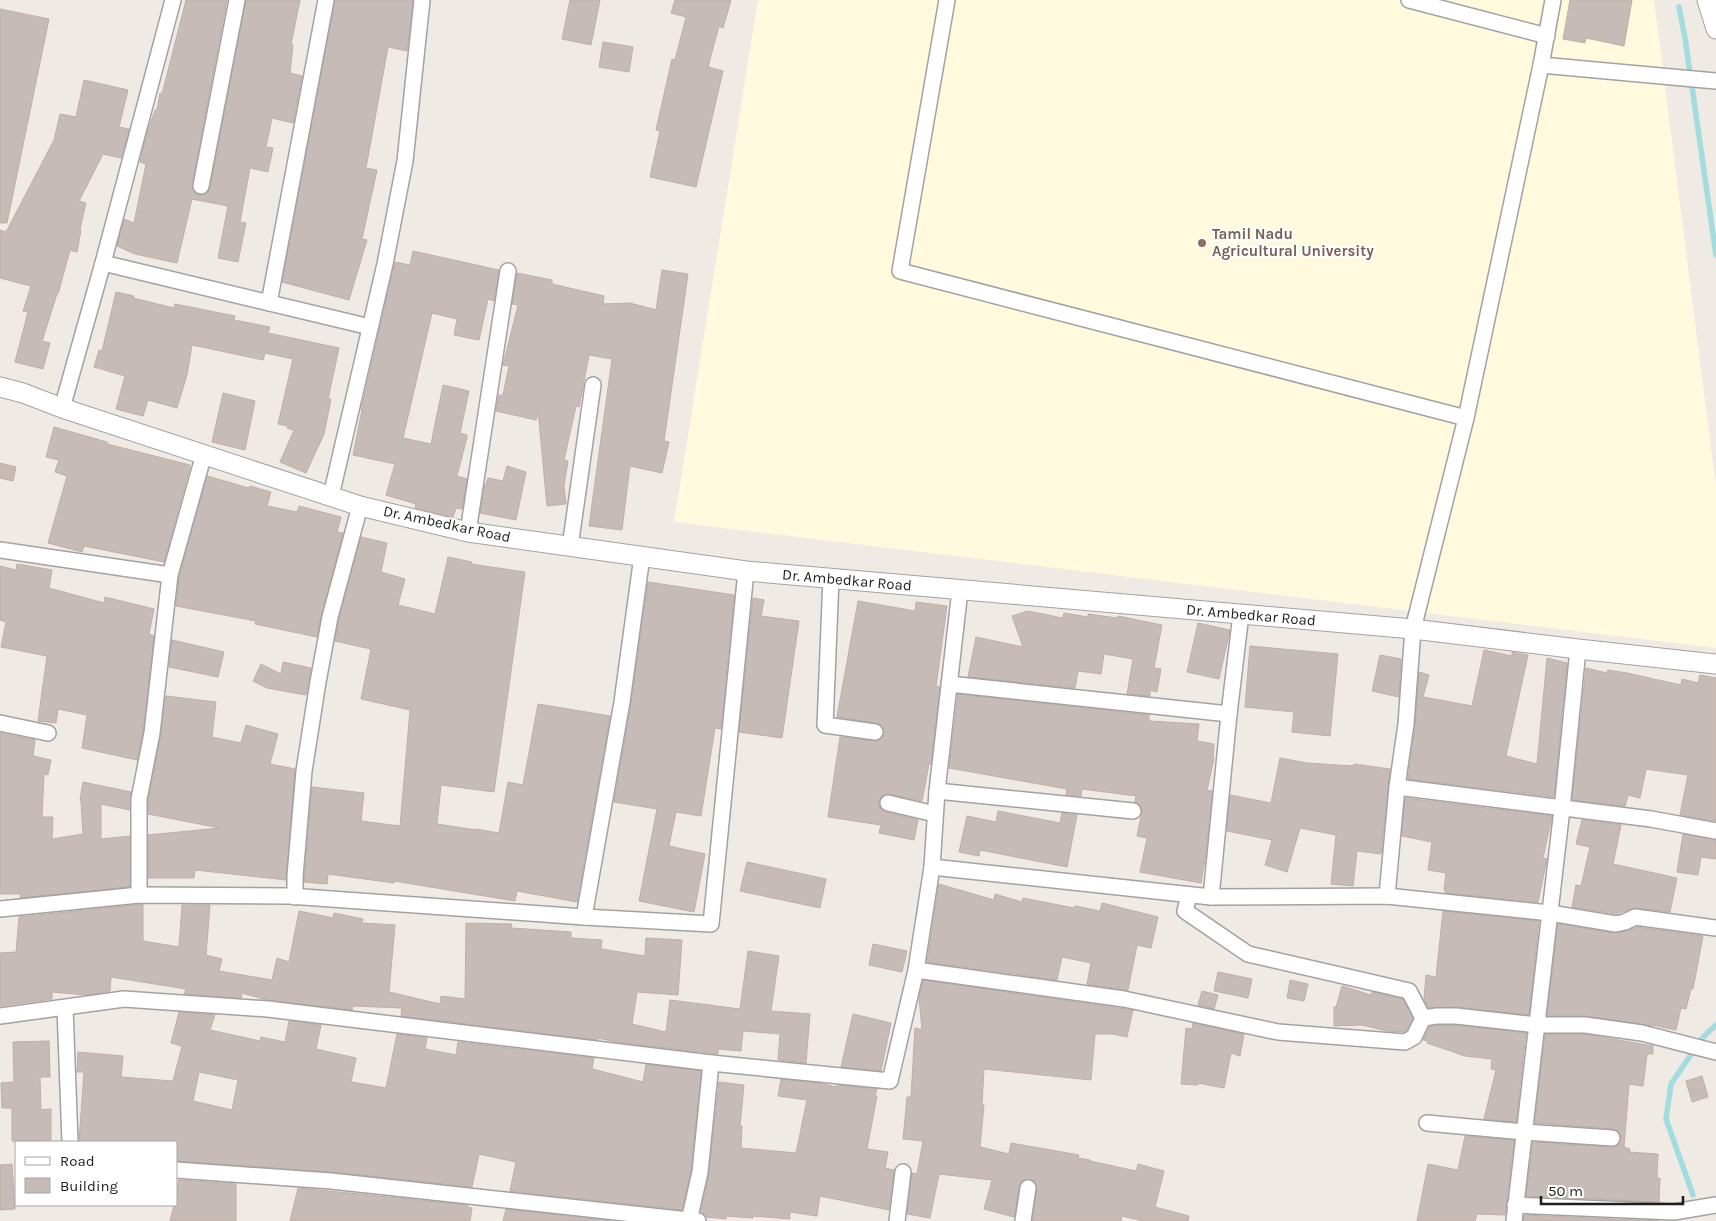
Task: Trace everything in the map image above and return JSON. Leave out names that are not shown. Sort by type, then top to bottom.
[{"type":"street","points":[[62,408],[173,0]]},
{"type":"street","points":[[201,186],[237,0]]},
{"type":"street","points":[[269,302],[326,0]]},
{"type":"street","points":[[331,496],[385,264],[405,161],[422,0]]},
{"type":"street","points":[[947,0],[900,271],[1466,418]]},
{"type":"street","points":[[1409,0],[1547,36]]},
{"type":"street","points":[[1387,896],[1397,787],[1406,724],[1413,629],[1466,418],[1553,0]]},
{"type":"street","points":[[1707,0],[1716,29]]},
{"type":"street","points":[[1541,65],[1710,80]]},
{"type":"street","points":[[103,262],[370,327]]},
{"type":"street","points":[[468,532],[508,271]]},
{"type":"street","points":[[570,547],[593,385]]},
{"type":"street","name":"Dr. Ambedkar Road","points":[[0,387],[23,393],[62,408],[360,506],[468,532],[746,571],[1413,629],[1578,650],[1716,664]]},
{"type":"street","points":[[139,895],[140,799],[152,734],[170,575],[204,454]]},
{"type":"street","points":[[295,897],[295,876],[304,772],[318,682],[330,617],[360,506]]},
{"type":"street","points":[[0,550],[170,575]]},
{"type":"street","points":[[584,917],[622,702],[642,556]]},
{"type":"street","points":[[0,909],[139,895],[295,897],[711,924],[746,571]]},
{"type":"street","points":[[831,578],[825,725],[875,732]]},
{"type":"street","points":[[0,1016],[124,999],[222,1005],[711,1063],[890,1081],[916,970],[932,867],[937,791],[960,590]]},
{"type":"street","points":[[1211,897],[1229,714],[1242,614]]},
{"type":"street","points":[[1514,1221],[1538,1025],[1578,650]]},
{"type":"street","points":[[949,684],[1229,714]]},
{"type":"street","points":[[0,723],[48,733]]},
{"type":"street","points":[[1397,787],[1651,819],[1716,831]]},
{"type":"street","points":[[937,791],[1133,812]]},
{"type":"street","points":[[888,803],[935,814]]},
{"type":"street","points":[[932,867],[1211,897],[1387,896],[1550,913],[1616,924],[1626,922],[1635,917],[1716,928]]},
{"type":"street","points":[[1189,895],[1185,911],[1248,954],[1409,991],[1423,1018]]},
{"type":"street","points":[[916,970],[1124,999],[1278,1032],[1405,1042],[1414,1037],[1423,1018]]},
{"type":"street","points":[[65,1008],[70,1141]]},
{"type":"street","points":[[1423,1018],[1456,1016],[1538,1025],[1585,1026],[1642,1032],[1716,1052]]},
{"type":"street","points":[[689,1221],[700,1172],[711,1063]]},
{"type":"street","points":[[1427,1123],[1612,1138]]},
{"type":"street","points":[[178,1170],[331,1182],[698,1221]]},
{"type":"street","points":[[897,1221],[903,1172]]},
{"type":"street","points":[[1023,1221],[1028,1188]]},
{"type":"street","points":[[1515,1204],[1674,1212],[1716,1205]]},
{"type":"shaded area","name":"Tamil Nadu Agricultural University","points":[[758,0],[1654,0],[1716,487],[1716,648],[674,522]]},
{"type":"building","points":[[186,0],[227,0],[192,184],[195,193],[200,195],[208,192],[210,188],[246,0],[300,0],[291,45],[293,45],[290,73],[302,76],[293,123],[272,118],[266,147],[273,148],[268,172],[250,168],[240,222],[246,223],[238,262],[218,258],[228,206],[192,199],[177,263],[135,254],[117,246],[124,219],[134,223],[146,164],[140,162],[147,133],[155,110],[157,110],[160,93],[162,94]]},
{"type":"building","points":[[335,0],[413,0],[407,51],[388,47],[366,168],[377,170],[362,239],[367,240],[349,300],[282,282]]},
{"type":"building","points":[[570,0],[600,0],[591,45],[562,39]]},
{"type":"building","points":[[675,0],[731,0],[723,28],[719,26],[708,67],[723,71],[696,187],[650,177],[660,131],[656,130],[672,59],[675,60],[686,17],[671,13]]},
{"type":"building","points":[[1570,0],[1632,0],[1624,46],[1586,38],[1585,43],[1563,39]]},
{"type":"building","points":[[0,9],[49,19],[7,223],[0,223]]},
{"type":"building","points":[[603,42],[633,47],[629,72],[599,67]]},
{"type":"building","points":[[84,80],[128,90],[119,127],[129,129],[121,158],[103,154],[79,201],[86,203],[77,252],[70,250],[42,341],[50,343],[43,369],[15,362],[28,312],[23,311],[31,286],[0,278],[0,230],[6,232],[54,140],[60,114],[76,117]]},
{"type":"building","points":[[413,251],[499,270],[494,301],[488,299],[479,340],[454,335],[457,319],[432,313],[403,438],[431,444],[443,385],[469,391],[460,433],[467,435],[467,437],[457,476],[467,479],[462,509],[456,508],[453,517],[415,508],[416,504],[386,495],[395,464],[353,455],[361,410],[395,262],[410,265]]},
{"type":"building","points":[[662,270],[688,274],[664,441],[669,442],[662,473],[630,466],[622,530],[589,526],[612,359],[589,355],[579,407],[576,406],[564,460],[568,461],[564,486],[566,504],[547,506],[538,411],[536,420],[496,411],[499,395],[503,395],[509,366],[503,365],[518,305],[512,304],[517,273],[552,280],[552,284],[604,296],[603,304],[630,303],[656,310]]},
{"type":"building","points":[[116,292],[174,308],[175,304],[235,316],[234,320],[270,327],[268,333],[339,348],[328,399],[331,399],[324,434],[306,473],[280,462],[294,430],[287,428],[288,426],[278,424],[293,359],[265,353],[263,360],[192,345],[187,375],[177,408],[148,400],[143,416],[116,409],[125,376],[94,367],[99,350],[102,351]]},
{"type":"building","points":[[223,393],[255,401],[245,450],[212,442]]},
{"type":"building","points":[[54,427],[107,442],[107,444],[190,465],[164,562],[84,546],[82,552],[48,543],[67,476],[55,472],[59,460],[46,457]]},
{"type":"building","points":[[0,463],[16,467],[13,481],[0,478]]},
{"type":"building","points":[[507,466],[526,472],[516,520],[480,513],[485,484],[488,478],[503,481]]},
{"type":"building","points":[[207,476],[271,492],[267,506],[297,512],[299,506],[341,517],[337,532],[343,533],[317,637],[255,624],[256,621],[176,606],[179,577]]},
{"type":"building","points":[[361,537],[387,543],[381,572],[405,579],[398,605],[435,614],[448,557],[472,562],[471,564],[525,572],[494,792],[441,785],[437,824],[499,833],[508,782],[523,785],[538,704],[610,716],[577,902],[517,891],[515,901],[394,881],[394,883],[328,874],[327,884],[304,882],[312,787],[364,793],[361,821],[400,826],[410,710],[361,699],[371,649],[335,641]]},
{"type":"building","points":[[17,564],[52,570],[49,588],[104,603],[105,597],[154,609],[149,634],[154,636],[143,732],[137,760],[82,748],[87,715],[58,709],[56,723],[38,721],[47,656],[1,647],[6,622],[0,620],[0,566],[16,570]]},
{"type":"building","points":[[648,582],[734,595],[721,729],[715,728],[701,816],[676,812],[669,846],[705,854],[694,912],[639,901],[657,809],[614,802],[631,704]]},
{"type":"building","points":[[753,598],[764,600],[761,616],[799,621],[782,738],[739,732]]},
{"type":"building","points":[[858,601],[915,611],[916,602],[947,606],[936,686],[940,687],[931,764],[929,764],[922,801],[890,794],[882,796],[879,801],[879,806],[885,812],[918,820],[914,840],[879,833],[881,825],[828,817],[840,737],[874,741],[882,738],[884,733],[881,725],[877,723],[837,717]]},
{"type":"building","points":[[1028,611],[1063,618],[1064,613],[1088,617],[1088,614],[1117,618],[1118,616],[1162,625],[1154,668],[1161,669],[1157,692],[1150,690],[1150,696],[1127,694],[1133,659],[1104,654],[1101,674],[1078,671],[1075,688],[968,677],[976,637],[1023,647],[1012,616]]},
{"type":"building","points":[[1198,623],[1230,630],[1219,679],[1187,672]]},
{"type":"building","points":[[172,640],[224,652],[218,677],[169,667]]},
{"type":"building","points":[[1250,646],[1338,654],[1330,736],[1292,732],[1294,712],[1245,707]]},
{"type":"building","points":[[1484,650],[1512,656],[1512,652],[1528,655],[1506,756],[1537,764],[1547,658],[1567,663],[1554,797],[1408,779],[1419,672],[1429,675],[1423,697],[1472,706]]},
{"type":"building","points":[[1380,655],[1401,659],[1399,697],[1372,691]]},
{"type":"building","points":[[283,662],[311,668],[306,695],[267,688],[253,681],[261,664],[281,674]]},
{"type":"building","points":[[1586,668],[1607,673],[1608,670],[1627,673],[1681,685],[1682,679],[1698,683],[1700,675],[1716,678],[1716,821],[1680,815],[1688,775],[1646,769],[1640,798],[1628,795],[1625,806],[1572,800]]},
{"type":"building","points":[[958,694],[1149,715],[1149,721],[1199,724],[1197,741],[1214,744],[1214,759],[1207,790],[1212,791],[1201,883],[1140,872],[1147,838],[1137,836],[1142,811],[1141,807],[1135,802],[1136,796],[1082,789],[1081,796],[1066,795],[1067,789],[949,768]]},
{"type":"building","points":[[166,696],[216,702],[212,737],[241,743],[246,725],[278,734],[270,764],[295,769],[286,880],[195,870],[194,878],[148,878],[148,835],[220,828],[148,814],[148,800],[161,735]]},
{"type":"building","points":[[0,733],[35,740],[33,756],[51,760],[48,775],[44,774],[42,817],[53,817],[52,839],[83,834],[80,800],[83,782],[131,792],[130,810],[101,804],[101,839],[130,836],[130,887],[20,898],[21,894],[0,894]]},
{"type":"building","points":[[1280,758],[1307,763],[1353,766],[1354,764],[1390,769],[1381,854],[1357,851],[1353,886],[1331,884],[1336,835],[1300,828],[1287,872],[1265,865],[1272,840],[1227,831],[1230,795],[1271,803]]},
{"type":"building","points":[[1405,798],[1552,816],[1543,858],[1547,859],[1538,902],[1445,893],[1446,873],[1428,870],[1432,842],[1402,836]]},
{"type":"building","points":[[998,811],[1060,823],[1062,813],[1077,815],[1067,867],[980,850],[979,856],[959,852],[967,816],[996,822]]},
{"type":"building","points":[[1582,820],[1621,825],[1613,864],[1677,878],[1670,912],[1636,908],[1616,914],[1572,907],[1576,885],[1581,886],[1590,847],[1576,844]]},
{"type":"building","points":[[1683,834],[1716,840],[1716,859],[1701,857],[1698,875],[1677,872]]},
{"type":"building","points":[[747,862],[826,879],[820,908],[740,891]]},
{"type":"building","points":[[939,884],[994,900],[995,894],[1022,902],[1023,898],[1100,911],[1102,903],[1158,917],[1151,948],[1137,945],[1128,990],[1087,984],[1091,963],[1062,957],[1057,980],[927,962]]},
{"type":"building","points":[[143,904],[143,941],[179,947],[182,905],[210,905],[206,955],[222,959],[219,971],[272,980],[277,958],[289,962],[299,911],[333,918],[334,913],[363,919],[362,923],[395,925],[389,992],[440,1004],[441,996],[465,999],[466,923],[512,924],[511,928],[571,932],[571,938],[602,940],[601,949],[645,956],[646,938],[682,940],[678,995],[637,992],[632,1024],[666,1032],[670,1000],[740,1009],[748,951],[779,956],[771,1011],[810,1014],[806,1063],[778,1060],[780,1034],[743,1031],[741,1051],[718,1049],[718,1054],[616,1042],[598,1038],[598,1040],[401,1016],[402,1008],[353,1006],[352,1010],[267,1000],[242,993],[241,998],[184,994],[186,989],[111,977],[110,991],[86,995],[52,992],[52,999],[0,1006],[0,953],[16,952],[19,917]]},
{"type":"building","points":[[1443,911],[1539,921],[1529,1015],[1457,1007],[1428,1008],[1424,999],[1426,975],[1436,977]]},
{"type":"building","points":[[1558,924],[1614,933],[1637,927],[1703,936],[1693,989],[1691,989],[1686,1009],[1681,1008],[1676,1030],[1586,1016],[1547,1016]]},
{"type":"building","points":[[873,944],[907,951],[902,972],[869,965]]},
{"type":"building","points":[[1218,972],[1252,979],[1248,998],[1214,991]]},
{"type":"building","points":[[923,980],[1133,1010],[1127,1037],[1112,1034],[1095,1034],[1091,1080],[984,1069],[982,1105],[984,1105],[980,1147],[1009,1154],[1011,1143],[1079,1155],[1078,1158],[1136,1171],[1138,1164],[1164,1171],[1155,1207],[1189,1216],[1188,1221],[1143,1221],[1122,1216],[1121,1221],[1032,1221],[1037,1189],[1033,1180],[1025,1179],[1020,1183],[1014,1217],[984,1209],[992,1180],[939,1174],[930,1218],[907,1214],[912,1173],[917,1174],[923,1141],[903,1139],[907,1097],[911,1097],[915,1028],[922,1030],[919,997]]},
{"type":"building","points":[[1290,980],[1308,984],[1304,1001],[1287,998]]},
{"type":"building","points":[[1342,986],[1371,995],[1372,992],[1403,999],[1413,1018],[1407,1030],[1403,1032],[1387,1031],[1362,1025],[1334,1026],[1334,1007],[1336,1007]]},
{"type":"building","points":[[1202,991],[1218,995],[1214,1009],[1198,1005]]},
{"type":"building","points":[[179,1012],[215,1015],[210,1030],[260,1041],[261,1037],[285,1042],[289,1021],[321,1025],[316,1049],[356,1058],[351,1082],[386,1088],[397,1034],[427,1038],[425,1049],[456,1055],[458,1042],[594,1058],[592,1069],[643,1082],[646,1064],[701,1071],[691,1170],[682,1210],[510,1191],[516,1162],[479,1154],[472,1187],[332,1172],[178,1161],[178,1141],[79,1141],[84,1072],[77,1072],[78,1052],[123,1056],[121,1077],[173,1081],[182,1046],[171,1043]],"holes":[[[199,1072],[238,1080],[232,1110],[193,1101]]]},
{"type":"building","points":[[853,1014],[891,1023],[881,1071],[841,1067]]},
{"type":"building","points":[[1193,1023],[1244,1034],[1240,1056],[1231,1053],[1224,1088],[1198,1083],[1198,1085],[1181,1084],[1186,1028],[1192,1029]]},
{"type":"building","points":[[1455,1025],[1526,1033],[1516,1122],[1484,1119],[1496,1070],[1491,1069],[1492,1059],[1465,1056],[1423,1040],[1429,1027]]},
{"type":"building","points":[[1545,1034],[1584,1034],[1653,1046],[1653,1054],[1647,1054],[1643,1086],[1629,1084],[1624,1147],[1630,1149],[1629,1152],[1658,1154],[1659,1202],[1526,1196],[1533,1142],[1611,1147],[1617,1146],[1621,1139],[1620,1133],[1613,1129],[1535,1123]]},
{"type":"building","points":[[49,1041],[50,1077],[40,1077],[41,1110],[51,1109],[51,1140],[12,1141],[12,1108],[2,1108],[1,1083],[14,1082],[13,1042]]},
{"type":"building","points":[[1702,1076],[1708,1097],[1692,1102],[1686,1081]]},
{"type":"building","points":[[781,1079],[837,1087],[837,1085],[877,1089],[867,1149],[888,1152],[885,1168],[894,1170],[889,1210],[820,1196],[817,1216],[790,1212],[790,1219],[726,1216],[726,1219],[707,1217],[701,1212],[709,1173],[719,1082],[744,1085],[740,1126],[742,1126],[741,1148],[796,1153],[807,1100],[778,1096]]},
{"type":"building","points":[[1465,1136],[1514,1140],[1505,1215],[1477,1214],[1475,1221],[1417,1221],[1428,1164],[1458,1170]]},
{"type":"building","points":[[12,1164],[15,1209],[0,1210],[0,1165]]},
{"type":"building","points":[[179,1180],[236,1184],[236,1221],[170,1221],[174,1206],[178,1206]]},
{"type":"building","points":[[298,1188],[468,1205],[467,1207],[472,1208],[470,1221],[290,1221]]},
{"type":"building","points":[[506,1209],[611,1221],[503,1221]]},
{"type":"building","points":[[1524,1215],[1659,1221],[1523,1221]]},
{"type":"waterway","points":[[1679,7],[1716,255]]},
{"type":"waterway","points":[[1700,1041],[1716,1025]]},
{"type":"waterway","points":[[1692,1053],[1671,1084],[1666,1119],[1693,1195]]},
{"type":"place","name":"Tamil Nadu Agricultural University","points":[[1202,243]]}]
